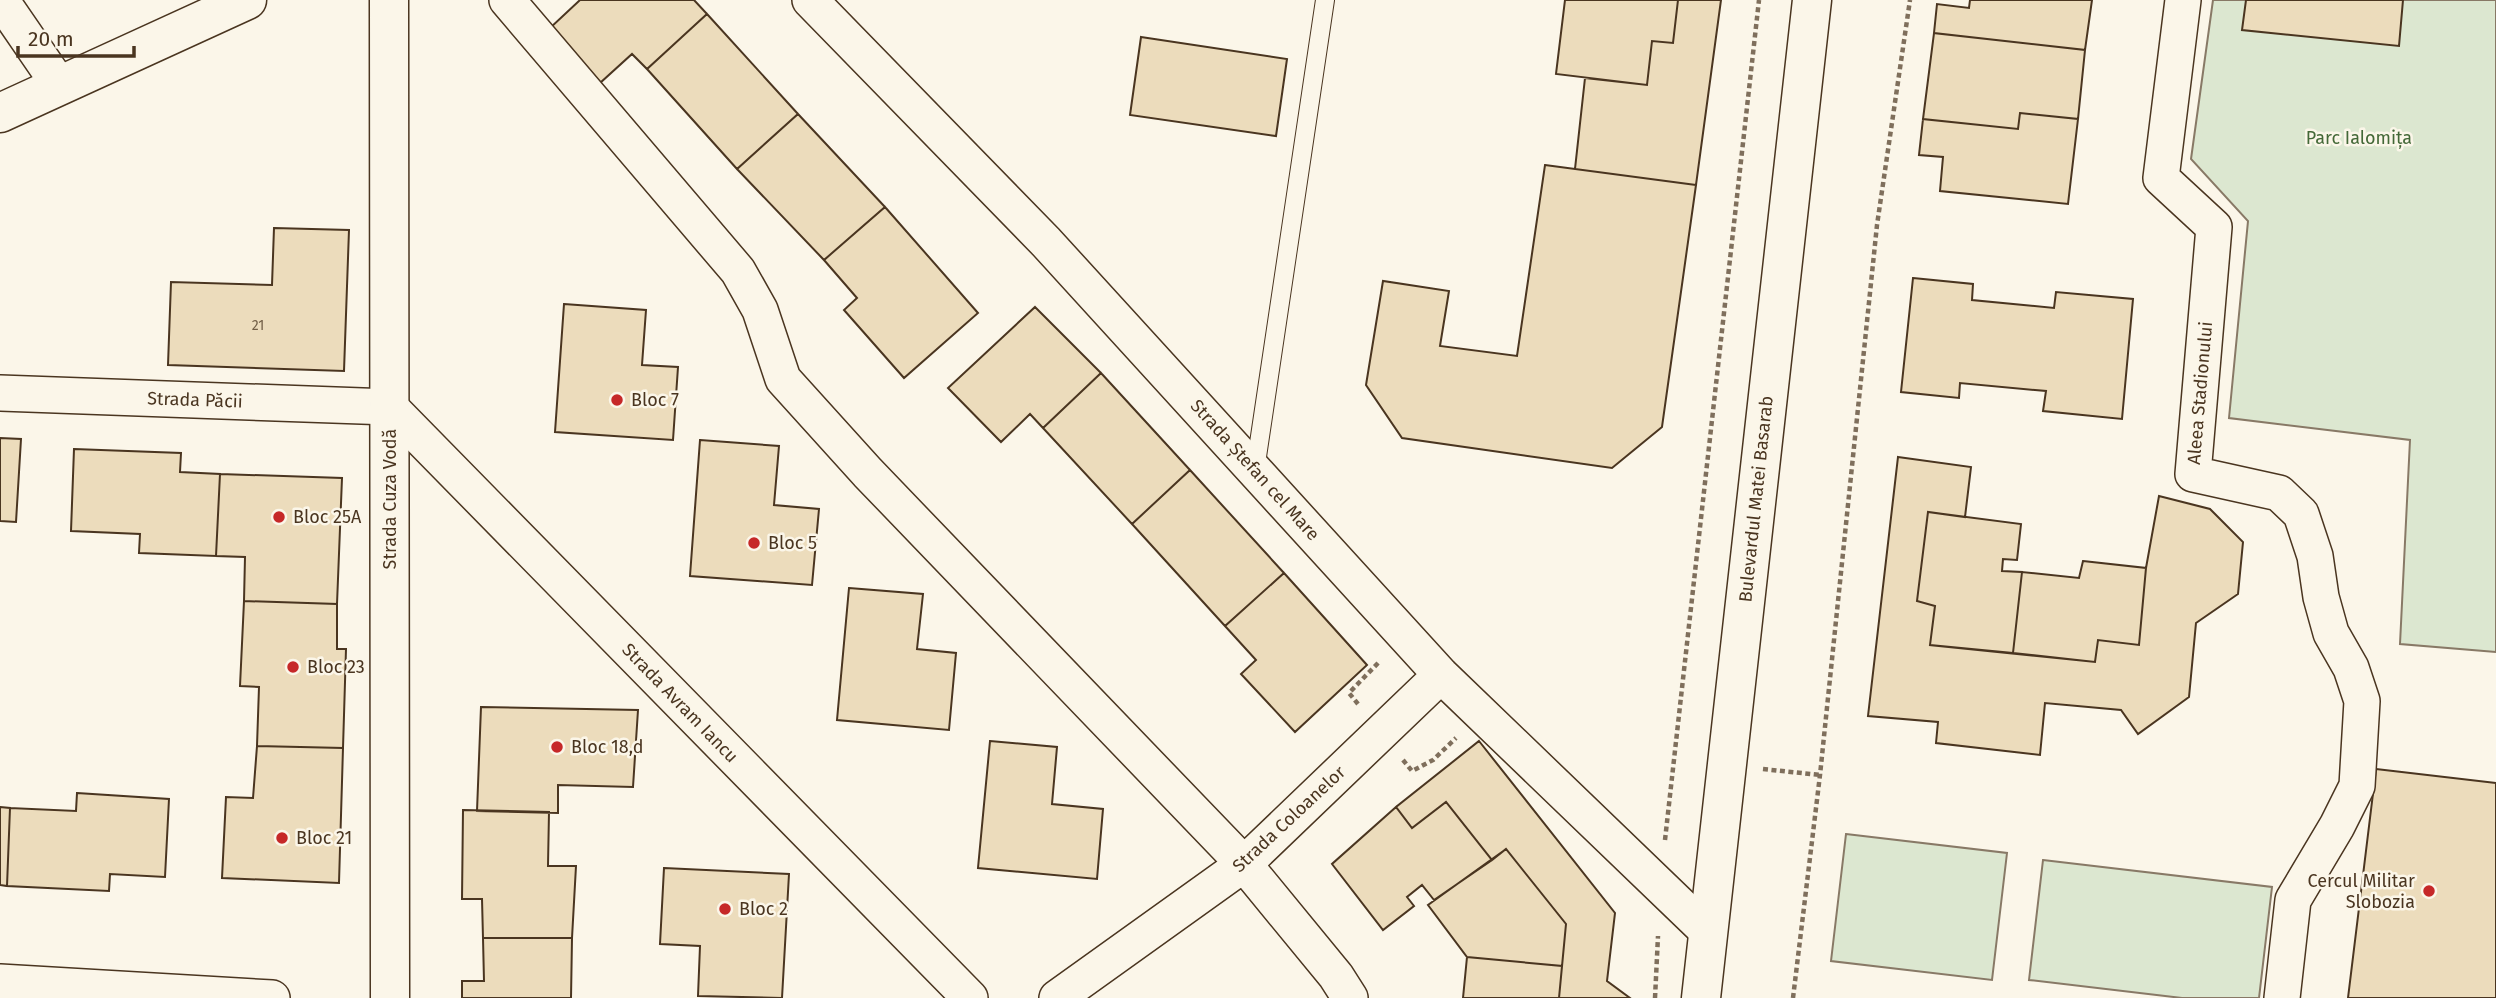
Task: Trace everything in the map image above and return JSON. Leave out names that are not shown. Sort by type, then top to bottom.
[{"type":"street","points":[[1,0],[60,86]]},
{"type":"street","points":[[0,113],[247,0]]},
{"type":"street","name":"Strada Cuza Vodă","points":[[389,0],[390,998]]},
{"type":"street","points":[[506,0],[738,271],[760,310],[783,379],[868,473],[1244,864],[1336,976],[1350,998]]},
{"type":"street","name":"Strada Ștefan cel Mare","points":[[810,0],[1046,242],[1441,675],[1708,932]]},
{"type":"street","name":"Bulevardul Matei Basarab","points":[[1701,998],[1812,0]]},
{"type":"street","name":"Aleea Stadionului","points":[[2183,0],[2161,177],[2214,227],[2193,474],[2279,493],[2301,514],[2315,556],[2321,597],[2331,633],[2351,668],[2362,701],[2357,786],[2337,826],[2293,900],[2282,998]]},
{"type":"street","name":"Strada Păcii","points":[[0,394],[390,407]]},
{"type":"street","name":"Strada Avram Iancu","points":[[390,407],[970,998]]},
{"type":"street","name":"Strada Coloanelor","points":[[1057,998],[1244,864],[1441,675]]},
{"type":"street","points":[[0,982],[272,998]]},
{"type":"lane","points":[[1255,470],[1325,0]]},
{"type":"path","points":[[1675,760],[1759,0]]},
{"type":"path","points":[[1793,998],[1820,775],[1877,225],[1910,0]]},
{"type":"green space","name":"Parc Ialomița","points":[[2213,0],[2496,0],[2496,652],[2400,644],[2410,440],[2229,418],[2248,221],[2191,159]]},
{"type":"green space","points":[[1846,834],[2007,853],[1992,980],[1831,961]]},
{"type":"green space","points":[[2043,860],[2272,887],[2259,998],[2182,998],[2029,980]]},
{"type":"building","points":[[580,0],[694,0],[707,14],[647,69],[632,54],[600,83],[550,28]]},
{"type":"building","points":[[1565,0],[1678,0],[1673,43],[1652,41],[1647,85],[1556,74]]},
{"type":"building","points":[[1678,0],[1721,0],[1696,185],[1575,169],[1585,78],[1647,85],[1652,41],[1673,43]]},
{"type":"building","points":[[1970,0],[2092,0],[2085,50],[1934,33],[1937,4],[1969,8]]},
{"type":"building","points":[[2246,0],[2403,0],[2399,46],[2242,30]]},
{"type":"building","points":[[707,14],[798,114],[737,169],[647,69]]},
{"type":"building","points":[[1934,33],[2085,50],[2078,119],[2020,113],[2018,129],[1923,119]]},
{"type":"building","points":[[1141,37],[1287,59],[1276,136],[1130,115]]},
{"type":"building","points":[[2020,113],[2078,119],[2068,204],[1940,191],[1943,157],[1919,155],[1923,119],[2018,129]]},
{"type":"building","points":[[798,114],[885,207],[824,260],[737,169]]},
{"type":"building","points":[[1545,165],[1696,185],[1662,427],[1612,468],[1402,438],[1366,385],[1383,281],[1449,291],[1440,346],[1517,356]]},
{"type":"building","points":[[885,207],[978,313],[904,378],[844,310],[857,298],[824,260]]},
{"type":"building","points":[[274,228],[349,230],[344,371],[168,365],[171,282],[272,285]]},
{"type":"building","points":[[1913,278],[1973,284],[1972,300],[2054,308],[2056,292],[2133,299],[2122,419],[2043,411],[2046,391],[1960,383],[1959,398],[1901,392]]},
{"type":"building","name":"Bloc 7","points":[[564,304],[646,310],[642,365],[678,367],[673,440],[555,432]]},
{"type":"building","points":[[1035,307],[1101,373],[1043,428],[1030,414],[1001,442],[948,388]]},
{"type":"building","points":[[1101,373],[1190,470],[1132,524],[1043,428]]},
{"type":"building","points":[[0,438],[21,439],[16,522],[0,521]]},
{"type":"building","name":"Bloc 5","points":[[700,440],[779,446],[774,505],[819,509],[812,585],[690,576]]},
{"type":"building","points":[[74,449],[181,453],[180,472],[220,474],[216,556],[139,553],[140,534],[71,531]]},
{"type":"building","points":[[1898,457],[1971,467],[1965,517],[1928,512],[1917,601],[1935,606],[1930,645],[2095,662],[2098,640],[2139,645],[2146,568],[2159,496],[2210,509],[2243,542],[2238,594],[2196,623],[2189,697],[2138,734],[2121,710],[2045,703],[2040,755],[1936,743],[1938,722],[1868,716]]},
{"type":"building","points":[[1190,470],[1284,573],[1225,626],[1132,524]]},
{"type":"building","name":"Bloc 25A","points":[[220,474],[342,478],[337,604],[244,601],[245,557],[216,556]]},
{"type":"building","points":[[1928,512],[2021,524],[2017,560],[2003,559],[2002,571],[2022,572],[2013,653],[1930,645],[1935,606],[1917,601]]},
{"type":"building","points":[[2083,561],[2146,568],[2139,645],[2098,640],[2095,662],[2013,653],[2022,572],[2079,578]]},
{"type":"building","points":[[1284,573],[1367,665],[1295,732],[1241,674],[1256,660],[1225,626]]},
{"type":"building","points":[[849,588],[923,594],[917,649],[956,653],[949,730],[837,720]]},
{"type":"building","name":"Bloc 23","points":[[244,601],[337,604],[337,649],[346,649],[343,748],[257,746],[259,687],[240,686]]},
{"type":"building","name":"Bloc 18,d","points":[[481,707],[638,710],[633,787],[558,785],[558,813],[477,811]]},
{"type":"building","points":[[990,741],[1057,747],[1052,804],[1103,809],[1097,879],[978,868]]},
{"type":"building","points":[[1479,741],[1615,913],[1607,981],[1630,998],[1559,998],[1566,924],[1506,849],[1492,860],[1446,802],[1412,828],[1396,807]]},
{"type":"building","name":"Bloc 21","points":[[257,746],[343,748],[339,883],[222,878],[226,797],[253,798]]},
{"type":"building","name":"Cercul Militar Slobozia","points":[[2376,769],[2496,783],[2496,998],[2348,998]]},
{"type":"building","points":[[77,793],[169,799],[165,877],[110,874],[109,891],[7,886],[10,808],[76,811]]},
{"type":"building","points":[[1446,802],[1492,860],[1434,900],[1422,885],[1407,897],[1414,906],[1383,930],[1332,864],[1396,807],[1412,828]]},
{"type":"building","points":[[0,807],[10,808],[7,886],[0,885]]},
{"type":"building","points":[[463,810],[549,812],[548,866],[576,866],[572,938],[483,938],[482,899],[462,899]]},
{"type":"building","points":[[1506,849],[1566,924],[1562,966],[1467,957],[1428,905]]},
{"type":"building","name":"Bloc 2","points":[[664,868],[789,874],[782,998],[698,996],[700,946],[660,944]]},
{"type":"building","points":[[483,938],[572,938],[571,998],[462,998],[462,981],[484,981]]},
{"type":"building","points":[[1467,957],[1562,966],[1559,998],[1463,998]]},
{"type":"place","name":"Bloc 7","points":[[617,400]]},
{"type":"place","name":"Bloc 25A","points":[[279,517]]},
{"type":"place","name":"Bloc 5","points":[[754,543]]},
{"type":"place","name":"Bloc 23","points":[[293,667]]},
{"type":"place","name":"Bloc 18,d","points":[[557,747]]},
{"type":"place","name":"Bloc 21","points":[[282,838]]},
{"type":"place","name":"Cercul Militar Slobozia","points":[[2429,891]]},
{"type":"place","name":"Bloc 2","points":[[725,909]]}]
